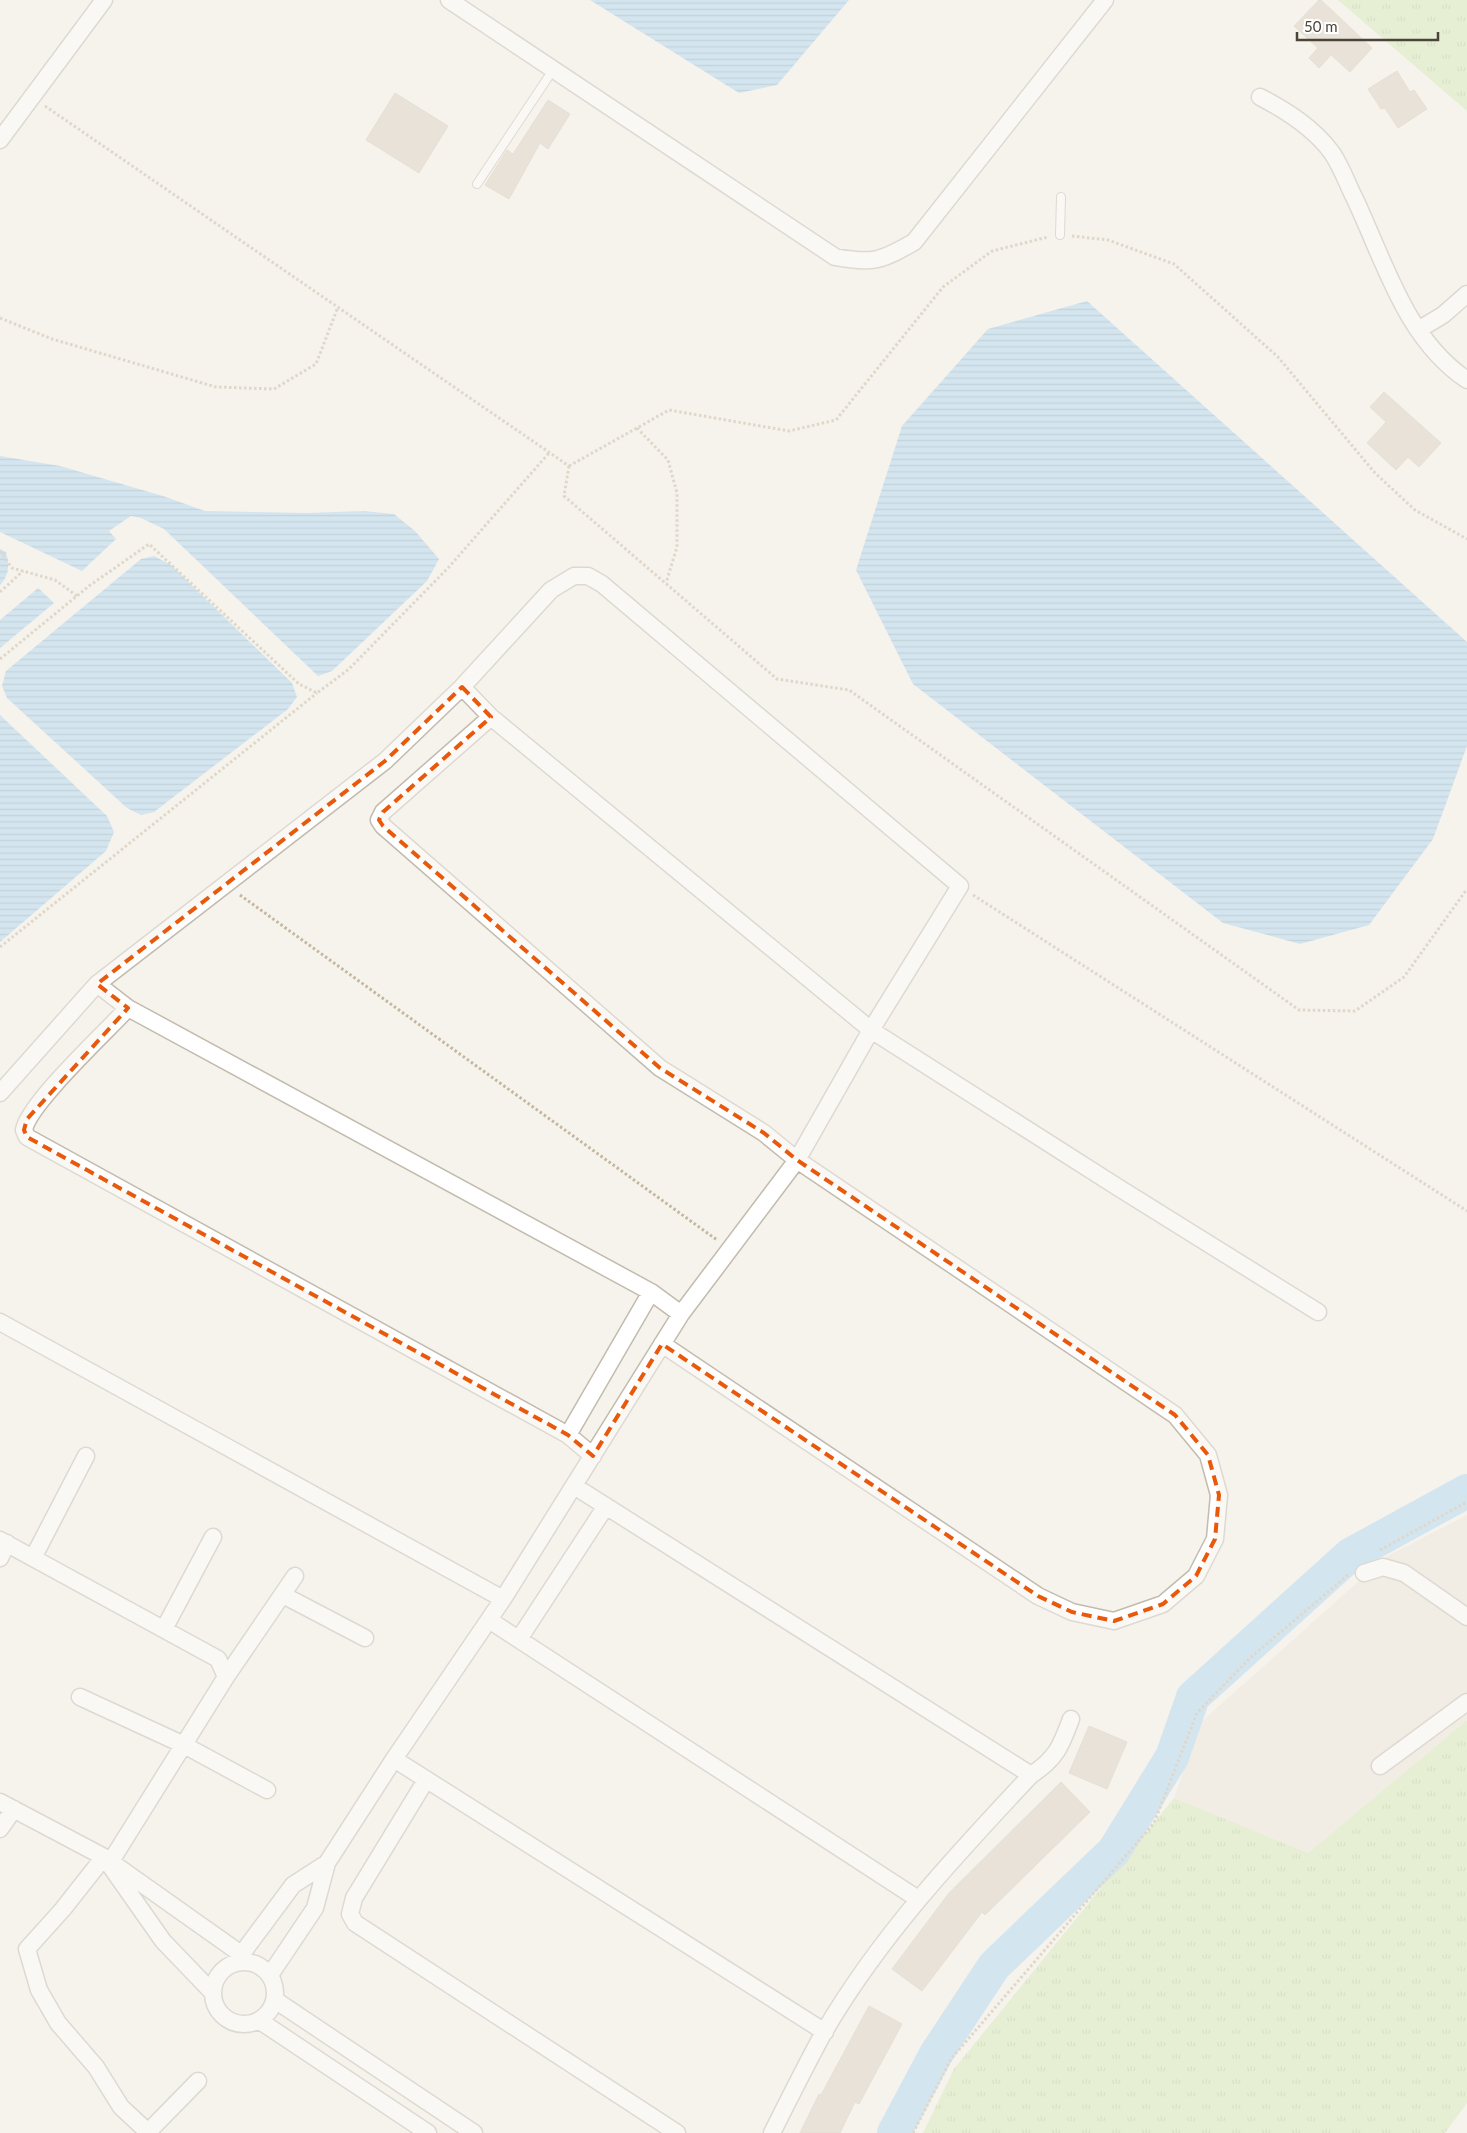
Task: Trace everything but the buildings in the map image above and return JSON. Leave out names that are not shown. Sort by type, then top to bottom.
[{"type":"street","points":[[0,140],[104,0]]},
{"type":"street","points":[[449,0],[835,257],[861,262],[887,257],[914,242],[1105,0]]},
{"type":"street","points":[[1260,97],[1296,118],[1332,153],[1372,234],[1403,308],[1440,359],[1467,380]]},
{"type":"street","points":[[1418,330],[1448,311],[1467,294]]},
{"type":"street","points":[[0,1093],[97,984],[385,761],[462,686],[551,590],[574,576],[588,576],[602,584],[960,886],[871,1030],[797,1160],[681,1314],[503,1599],[327,1863],[315,1908],[270,1975]]},
{"type":"street","points":[[462,686],[491,717],[871,1030],[1318,1312]]},
{"type":"street","points":[[491,717],[383,812],[379,820],[382,826],[660,1068],[764,1133],[797,1160],[1175,1415],[1208,1455],[1219,1495],[1215,1539],[1196,1576],[1163,1604],[1114,1621],[1072,1612],[1038,1596],[662,1344]]},
{"type":"street","points":[[97,984],[128,1008],[650,1292],[681,1314]]},
{"type":"street","points":[[128,1008],[45,1095],[27,1119],[24,1130],[27,1137],[568,1434],[593,1456]]},
{"type":"street","points":[[568,1434],[650,1292]]},
{"type":"street","points":[[0,1322],[503,1599]]},
{"type":"street","points":[[33,1558],[86,1456]]},
{"type":"street","points":[[574,1486],[1031,1775]]},
{"type":"street","points":[[519,1639],[606,1506]]},
{"type":"street","points":[[164,1629],[213,1537]]},
{"type":"street","points":[[2,1547],[33,1558],[218,1658],[226,1677]]},
{"type":"street","points":[[1358,1573],[1382,1567],[1404,1573],[1467,1617]]},
{"type":"street","points":[[198,2082],[149,2133],[121,2107],[96,2067],[58,2024],[39,1990],[27,1949],[107,1859],[184,1745],[226,1677],[295,1576]]},
{"type":"street","points":[[283,1595],[365,1638]]},
{"type":"street","points":[[489,1620],[918,1899]]},
{"type":"street","points":[[80,1697],[184,1745],[267,1790]]},
{"type":"street","points":[[1380,1766],[1467,1702]]},
{"type":"street","points":[[772,2133],[825,2032],[878,1951],[918,1899],[964,1846],[1031,1775],[1045,1766],[1055,1756],[1071,1719]]},
{"type":"street","points":[[394,1760],[825,2032]]},
{"type":"street","points":[[426,1780],[354,1898],[350,1914],[355,1923],[677,2133]]},
{"type":"street","points":[[0,1829],[7,1806],[107,1859],[238,1959],[261,1966],[270,1975],[276,1987],[276,2000],[270,2012],[260,2021],[247,2024],[234,2023],[223,2016],[215,2005],[213,1993],[216,1980],[224,1969],[238,1959],[292,1885],[327,1863]]},
{"type":"street","points":[[107,1859],[163,1941],[213,1993]]},
{"type":"street","points":[[276,2000],[474,2133]]},
{"type":"street","points":[[260,2021],[428,2133]]},
{"type":"lane","points":[[477,184],[553,70]]},
{"type":"lane","points":[[1060,235],[1061,197]]},
{"type":"path","points":[[32,97],[569,466]]},
{"type":"path","points":[[569,466],[669,410],[789,431],[836,420],[943,287],[992,251],[1060,235],[1108,240],[1174,264],[1278,357],[1375,473],[1415,510],[1467,539]]},
{"type":"path","points":[[0,318],[52,339],[216,387],[274,389],[316,364],[338,307]]},
{"type":"path","points":[[637,428],[668,460],[678,493],[677,547],[666,583]]},
{"type":"path","points":[[0,947],[317,693],[349,670],[448,568],[550,453]]},
{"type":"path","points":[[569,466],[564,496],[777,679],[849,690],[1299,1010],[1355,1011],[1404,977],[1467,889]]},
{"type":"path","points":[[0,659],[77,596],[149,544],[299,684],[317,693]]},
{"type":"path","points":[[0,551],[12,568],[55,580],[77,596]]},
{"type":"path","points":[[0,592],[23,571]]},
{"type":"path","points":[[226,884],[730,1249]]},
{"type":"path","points":[[960,886],[1467,1211]]},
{"type":"path","points":[[1374,1555],[1467,1502]]},
{"type":"path","points":[[913,2133],[951,2059],[1154,1823],[1197,1713],[1250,1658],[1358,1573]]},
{"type":"highlighted area","points":[[462,687],[491,717],[383,812],[379,820],[383,826],[660,1068],[764,1133],[797,1160],[1175,1415],[1208,1455],[1219,1495],[1215,1539],[1196,1576],[1163,1604],[1114,1621],[1072,1612],[1038,1596],[662,1344],[593,1456],[568,1435],[27,1137],[24,1130],[27,1119],[128,1008],[97,984],[385,761]]},
{"type":"shaded area","points":[[1467,1515],[1467,1720],[1308,1853],[1174,1798],[1201,1722],[1386,1557]]},
{"type":"green space","points":[[1338,0],[1467,0],[1467,111]]},
{"type":"green space","points":[[1467,1720],[1467,2103],[1445,2133],[923,2133],[954,2069],[1174,1798],[1308,1853]]},
{"type":"water","points":[[590,0],[849,0],[777,85],[739,93]]},
{"type":"water","points":[[1087,301],[1467,642],[1467,746],[1433,839],[1369,925],[1300,944],[1223,923],[913,684],[856,570],[902,426],[988,329]]},
{"type":"water","points":[[0,456],[60,466],[163,496],[205,511],[306,513],[364,511],[394,514],[415,531],[439,559],[427,581],[332,671],[318,676],[164,529],[141,518],[131,516],[109,531],[116,539],[82,571],[0,532]]},
{"type":"water","points":[[0,549],[6,552],[8,565],[6,577],[0,585]]},
{"type":"water","points":[[154,556],[171,565],[292,683],[297,697],[288,709],[154,812],[141,815],[127,808],[7,698],[2,686],[6,671],[141,559]]},
{"type":"water","points":[[38,588],[54,603],[0,648],[0,620]]},
{"type":"water","points":[[0,715],[107,816],[114,832],[106,851],[0,942]]},
{"type":"waterway","points":[[894,2133],[936,2054],[994,1966],[1114,1851],[1172,1757],[1193,1697],[1350,1555],[1467,1491]]}]
